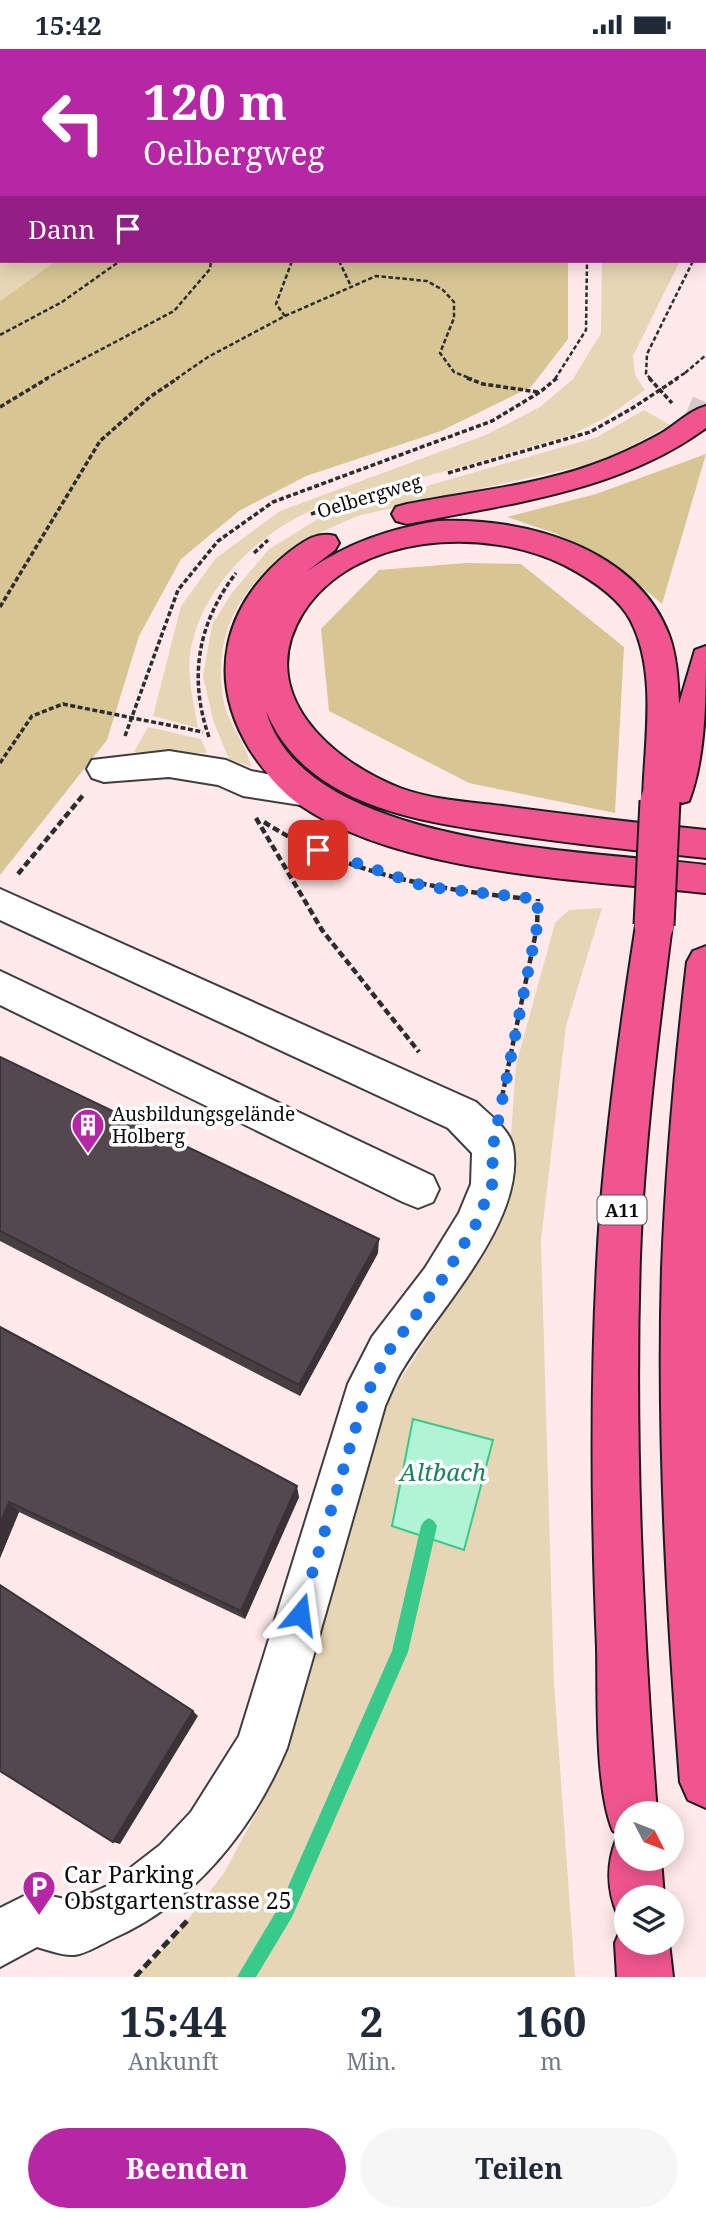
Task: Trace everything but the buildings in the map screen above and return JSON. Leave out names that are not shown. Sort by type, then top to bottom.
[{"type":"highway","points":[[693,411],[654,451],[606,473],[561,486],[425,510],[372,523],[325,543],[288,568],[273,583],[251,616],[245,636],[241,675],[247,709],[263,745],[275,763],[307,793],[362,822],[426,842],[508,855],[706,879]]},
{"type":"highway","points":[[667,803],[661,670],[652,630],[632,600],[618,586],[568,554],[522,539],[480,533],[438,531],[397,538],[355,553],[319,575],[304,589],[281,622],[272,649],[271,664],[281,709],[301,739],[349,778],[390,797],[464,815],[706,844]]},
{"type":"highway","name":"A11","points":[[630,1801],[616,1496],[616,1358],[624,1175],[637,1044],[654,925],[667,803],[706,658]]},
{"type":"highway","points":[[706,962],[689,1133],[682,1248],[682,1364],[690,1578],[706,1782]]},
{"type":"highway","points":[[643,1955],[645,1977]]},
{"type":"lane","points":[[104,769],[169,764],[226,773],[243,783],[307,793]]},
{"type":"lane","points":[[0,904],[462,1115],[493,1146],[492,1185],[475,1226],[440,1283],[388,1352],[364,1400],[261,1748],[210,1831],[179,1864],[126,1905],[75,1928],[32,1919],[0,1940]]},
{"type":"lane","points":[[0,987],[418,1189]]},
{"type":"path","points":[[0,335],[62,302],[117,263]]},
{"type":"path","points":[[0,407],[38,383],[174,311],[210,269],[211,263]]},
{"type":"path","points":[[285,316],[276,305],[291,263]]},
{"type":"path","points":[[340,263],[351,285]]},
{"type":"path","points":[[692,263],[651,343],[645,363],[646,374],[652,383],[693,411]]},
{"type":"path","points":[[0,607],[100,441],[150,397],[208,357],[351,285],[376,276],[427,281],[443,290],[454,302],[454,318],[440,353],[454,372],[483,384],[540,393]]},
{"type":"path","name":"Oelbergweg","points":[[447,473],[590,432],[631,409],[685,373],[706,355]]},
{"type":"path","name":"Oelbergweg","points":[[305,517],[316,511],[396,487]]},
{"type":"path","points":[[246,562],[261,544],[272,537]]},
{"type":"path","points":[[226,773],[202,723],[195,671],[205,620],[223,588],[238,570]]},
{"type":"path","points":[[0,763],[32,716],[63,704],[207,733]]},
{"type":"path","points":[[425,1059],[322,930],[254,814],[279,833],[337,859],[427,887],[538,899],[537,927],[493,1146]]},
{"type":"shaded area","points":[[0,263],[53,263],[0,301]]},
{"type":"shaded area","points":[[53,263],[568,263],[568,339],[531,387],[441,431],[306,476],[239,511],[181,559],[139,636],[107,740],[0,875],[0,301]]},
{"type":"shaded area","points":[[602,263],[679,263],[633,356],[635,375],[645,390],[607,417],[571,435],[333,501],[277,529],[238,562],[208,603],[198,625],[189,669],[198,728],[153,716],[181,606],[216,558],[280,511],[488,434],[540,407],[573,379],[601,333]]},
{"type":"shaded area","points":[[644,410],[670,425],[600,462],[361,515],[301,544],[276,562],[254,583],[237,608],[226,636],[221,668],[224,703],[251,767],[229,759],[214,723],[203,677],[212,625],[231,594],[269,549],[323,516],[597,437]]},
{"type":"shaded area","points":[[706,454],[662,604],[614,563],[557,534],[507,517],[596,494]]},
{"type":"shaded area","points":[[466,563],[521,564],[624,647],[615,813],[469,783],[329,711],[321,629],[379,570]]},
{"type":"shaded area","points":[[148,727],[201,739],[207,753],[134,752]]},
{"type":"shaded area","points":[[602,908],[566,1026],[541,1240],[554,1683],[575,1977],[135,1977],[171,1941],[224,1873],[275,1778],[383,1406],[483,1253],[507,1190],[516,1065],[555,923],[569,910]],"holes":[[[414,1420],[493,1441],[463,1550]]]},
{"type":"water","name":"Altbach","points":[[413,1419],[493,1440],[464,1550],[392,1526]]},
{"type":"waterway","name":"Altbach","points":[[246,1977],[286,1911],[400,1652],[429,1526]]},
{"type":"tunnel","points":[[687,411],[706,419]]},
{"type":"place","name":"Ausbildungsgelände Holberg","points":[[88,1155]]},
{"type":"place","name":"Car Parking Obstgartenstrasse 25","points":[[39,1917]]},
{"type":"route","points":[[300,1614],[364,1400],[388,1352],[440,1283],[475,1226],[492,1185],[493,1146],[524,980],[537,927],[538,899],[427,887],[337,859],[318,850]]}]
